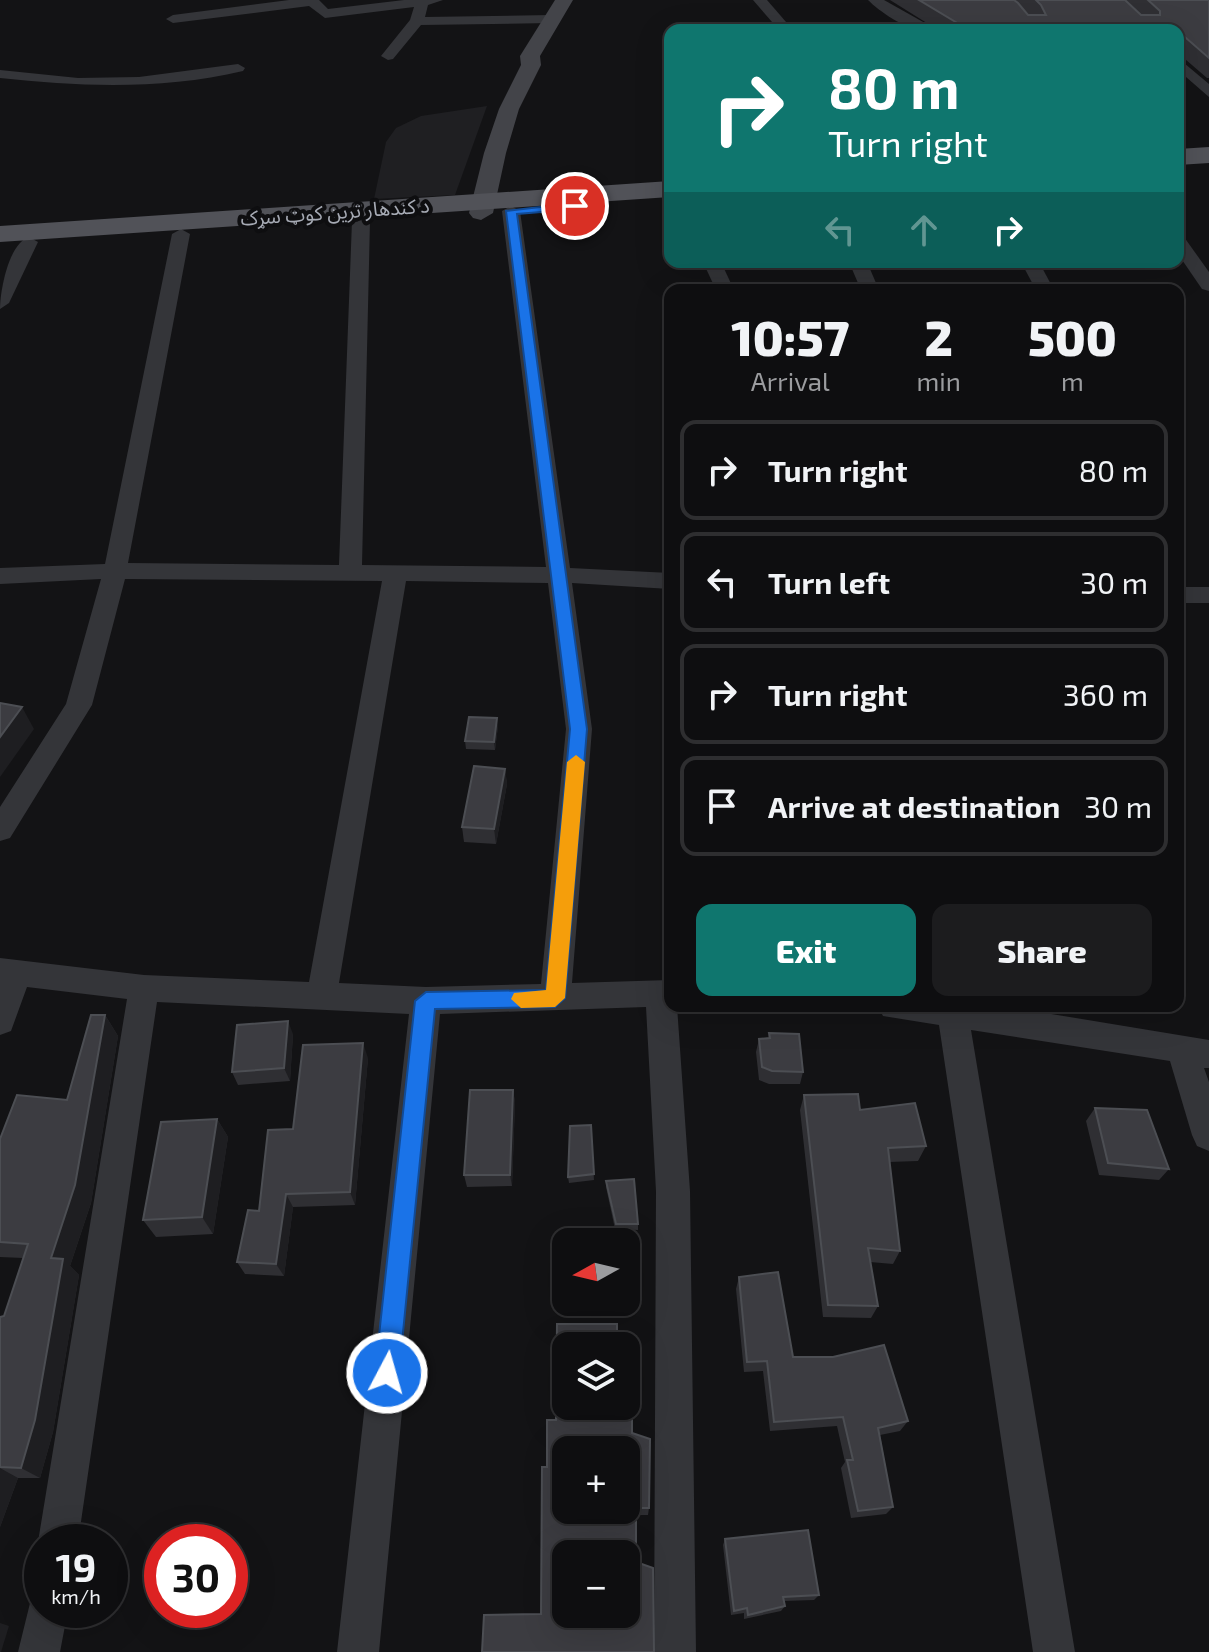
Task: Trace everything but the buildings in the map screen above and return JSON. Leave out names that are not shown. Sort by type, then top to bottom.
[{"type":"main road","points":[[481,207],[509,109],[531,65],[530,56],[564,0]]},
{"type":"main road","points":[[531,65],[548,58],[583,0]]},
{"type":"main road","points":[[1184,157],[1209,155]]},
{"type":"main road","points":[[1184,169],[1209,167]]},
{"type":"main road","name":"د کندهار ترين کوټ سړک","points":[[0,244],[361,221],[664,190]]},
{"type":"main road","name":"د کندهار ترين کوټ سړک","points":[[0,234],[481,207],[511,211],[664,199]]},
{"type":"street","points":[[388,56],[417,21],[422,0]]},
{"type":"street","points":[[173,19],[312,1],[325,14],[436,0]]},
{"type":"street","points":[[760,0],[781,24]]},
{"type":"street","points":[[875,0],[891,12],[918,24]]},
{"type":"street","points":[[417,21],[551,19]]},
{"type":"street","points":[[0,74],[78,82],[139,81],[238,68]]},
{"type":"street","points":[[1184,68],[1209,92]]},
{"type":"street","points":[[511,211],[579,729],[555,998]]},
{"type":"street","points":[[350,574],[361,221]]},
{"type":"street","points":[[0,830],[79,705],[115,571],[181,234]]},
{"type":"street","points":[[0,303],[29,242]]},
{"type":"street","points":[[1184,250],[1209,285]]},
{"type":"street","points":[[0,576],[115,571],[395,576],[560,575],[664,581]]},
{"type":"street","points":[[322,994],[395,576]]},
{"type":"street","points":[[1184,594],[1209,595]]},
{"type":"street","points":[[0,1021],[8,971],[144,988],[426,1001],[664,993]]},
{"type":"street","points":[[61,1524],[144,988]]},
{"type":"street","points":[[358,1652],[426,1001]]},
{"type":"street","points":[[667,1012],[673,1191],[675,1652]]},
{"type":"street","points":[[938,1012],[1065,1017],[1196,1052],[1209,1135]]},
{"type":"street","points":[[953,1014],[1054,1652]]},
{"type":"street","points":[[39,1652],[44,1628]]},
{"type":"shaded area","points":[[487,106],[455,195],[374,199],[386,142],[396,128],[421,116]]},
{"type":"slow traffic","points":[[521,999],[555,998],[576,762]]},
{"type":"route","points":[[387,1373],[426,1001],[555,998],[579,729],[511,211],[575,206]]}]
